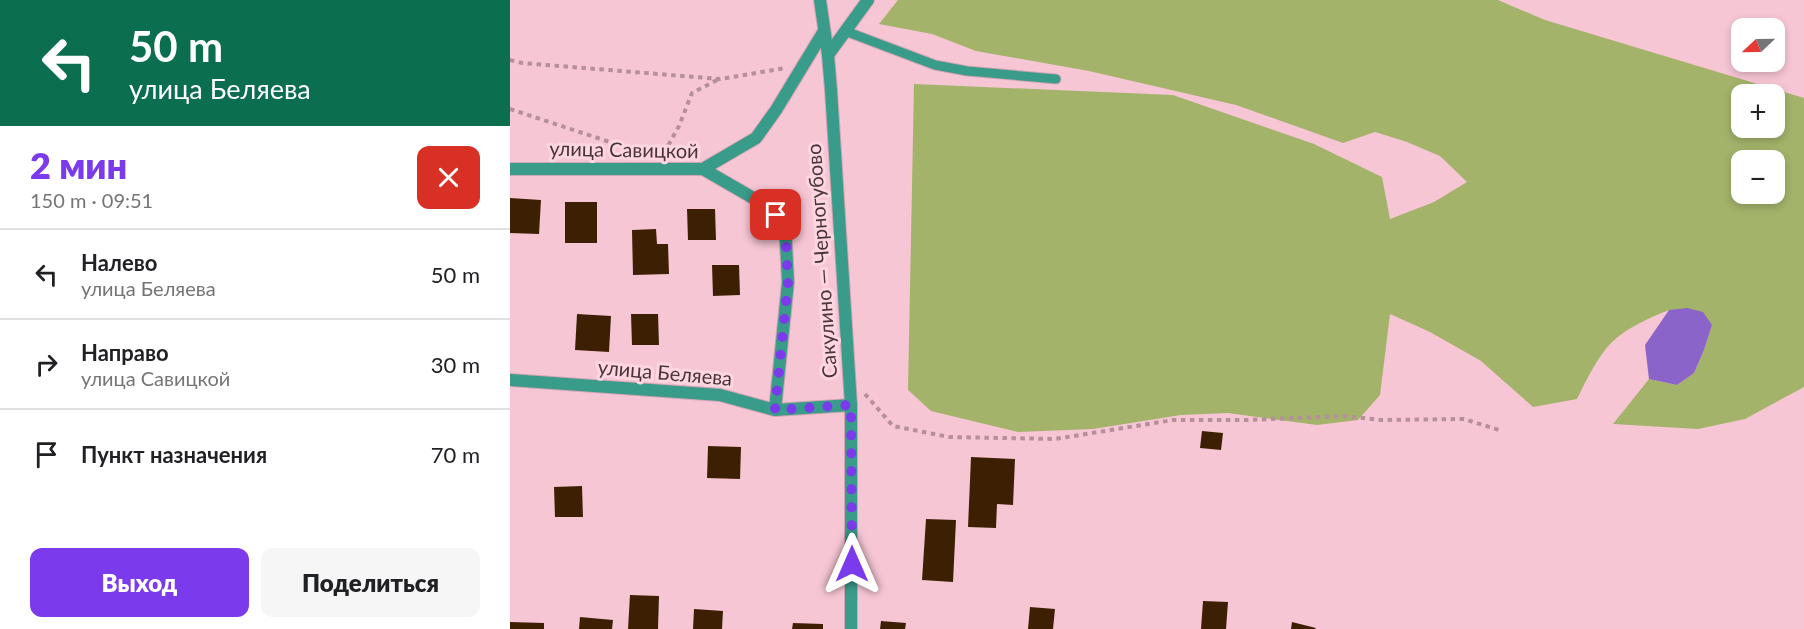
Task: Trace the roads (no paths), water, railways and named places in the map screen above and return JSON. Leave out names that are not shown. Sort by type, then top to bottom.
[{"type":"street","name":"Сакулино — Черногубово","points":[[820,0],[828,55],[851,405],[851,629]]},
{"type":"street","points":[[828,55],[868,0]]},
{"type":"street","points":[[703,169],[756,138],[824,31]]},
{"type":"street","name":"улица Савицкой","points":[[510,169],[703,169],[767,206],[785,224],[788,282],[775,410]]},
{"type":"street","name":"улица Беляева","points":[[510,380],[720,394],[775,410],[851,405]]},
{"type":"lane","points":[[845,31],[935,65],[967,71],[1056,79]]}]
